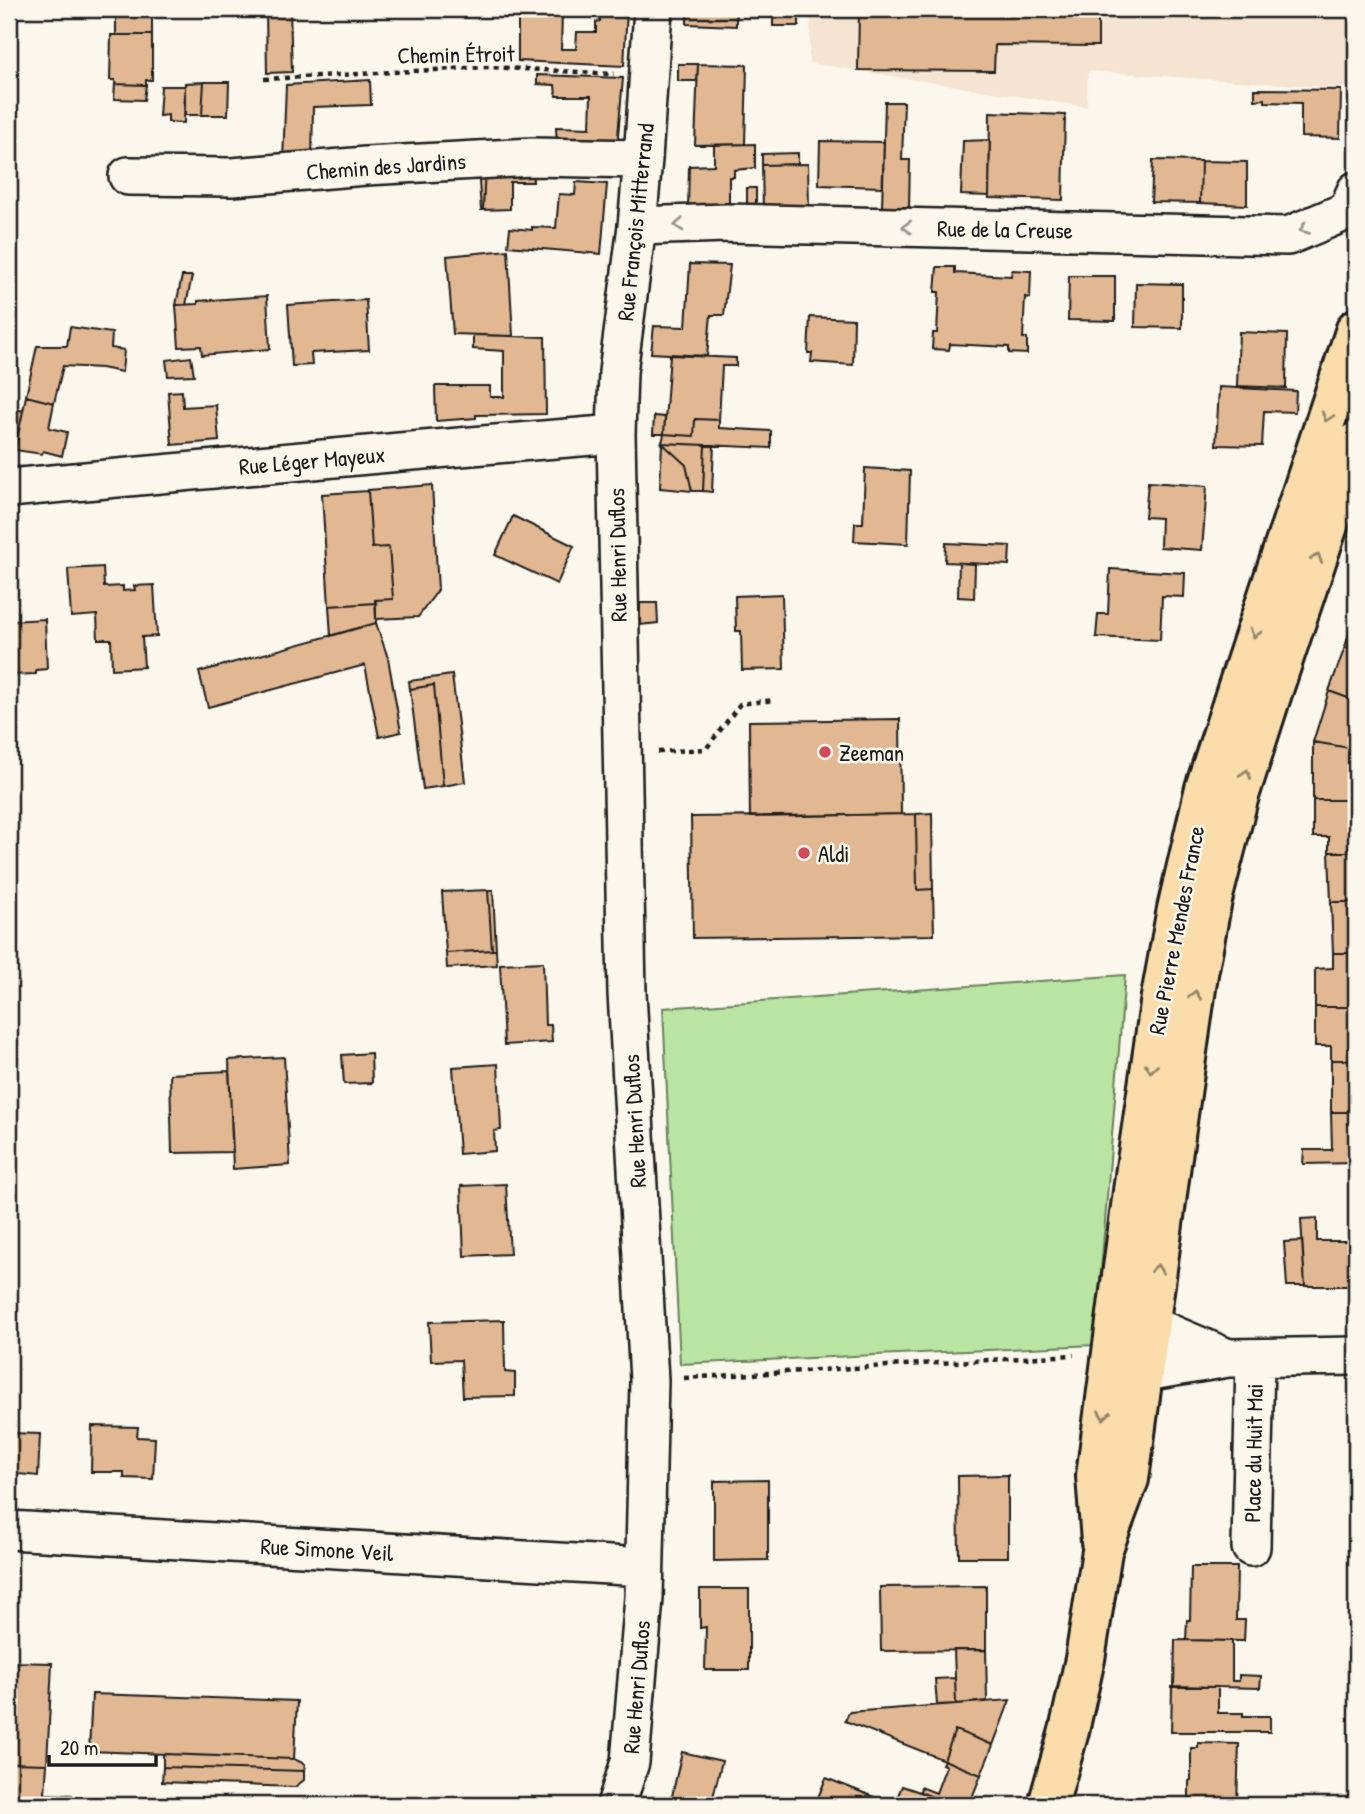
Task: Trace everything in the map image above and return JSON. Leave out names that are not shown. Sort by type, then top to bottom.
[{"type":"main road","name":"Rue Pierre Mendes France","points":[[1048,1805],[1069,1731],[1085,1659],[1102,1551],[1129,1479],[1130,1352],[1124,1264],[1161,997],[1177,909],[1205,788],[1356,329]]},
{"type":"main road","name":"Rue Pierre Mendes France","points":[[1130,1352],[1212,900],[1250,761],[1356,442]]},
{"type":"street","name":"Rue François Mitterrand","points":[[615,434],[618,372],[643,159],[653,9]]},
{"type":"street","name":"Chemin des Jardins","points":[[128,176],[232,177],[532,156],[643,159]]},
{"type":"street","name":"Rue de la Creuse","points":[[637,226],[726,223],[1288,236],[1348,211],[1356,191]]},
{"type":"street","name":"Rue Léger Mayeux","points":[[9,488],[615,434]]},
{"type":"street","name":"Rue Henri Duflos","points":[[615,434],[627,993],[649,1380],[644,1598],[630,1762],[615,1805]]},
{"type":"street","points":[[1130,1352],[1241,1359],[1356,1356]]},
{"type":"street","name":"Place du Huit Mai","points":[[1241,1359],[1251,1547]]},
{"type":"street","name":"Rue Simone Veil","points":[[9,1530],[645,1567]]},
{"type":"path","name":"Chemin Étroit","points":[[264,79],[489,67],[649,76]]},
{"type":"path","points":[[670,751],[706,749],[740,704],[775,700]]},
{"type":"path","points":[[649,1380],[1130,1352]]},
{"type":"shaded area","points":[[811,9],[1356,9],[1356,89],[1088,71],[1087,107],[809,63]]},
{"type":"green space","points":[[1125,975],[1095,1345],[680,1364],[663,1008]]},
{"type":"building","points":[[111,9],[152,9],[152,35],[116,35],[116,10]]},
{"type":"building","points":[[266,9],[290,9],[292,72],[267,73]]},
{"type":"building","points":[[431,9],[518,9],[518,11],[431,12]]},
{"type":"building","points":[[521,9],[566,9],[566,13],[562,13],[561,49],[576,49],[577,32],[596,32],[600,9],[627,9],[624,66],[518,61],[518,17],[520,18]]},
{"type":"building","points":[[687,9],[736,9],[736,26],[687,24]]},
{"type":"building","points":[[773,9],[799,9],[799,26],[773,26]]},
{"type":"building","points":[[859,9],[1123,9],[1098,13],[1098,46],[995,45],[994,71],[858,70]]},
{"type":"building","points":[[111,35],[152,35],[152,80],[146,80],[146,85],[115,84],[115,80],[110,80]]},
{"type":"building","points":[[678,64],[698,64],[697,81],[678,81]]},
{"type":"building","points":[[698,64],[747,65],[745,144],[695,145]]},
{"type":"building","points":[[537,75],[623,78],[617,147],[557,146],[556,127],[590,128],[591,96],[556,96],[555,85],[537,84]]},
{"type":"building","points":[[370,80],[371,105],[313,107],[312,161],[283,161],[286,85]]},
{"type":"building","points":[[204,82],[229,82],[228,115],[202,115]]},
{"type":"building","points":[[204,82],[202,115],[185,115],[185,83]]},
{"type":"building","points":[[115,84],[146,85],[144,100],[114,99]]},
{"type":"building","points":[[161,86],[185,86],[184,123],[168,122],[168,115],[159,116]]},
{"type":"building","points":[[1255,89],[1341,90],[1340,138],[1301,137],[1301,103],[1255,100]]},
{"type":"building","points":[[885,102],[904,102],[902,160],[910,160],[909,207],[882,207]]},
{"type":"building","points":[[990,112],[1065,115],[1063,200],[989,198]]},
{"type":"building","points":[[990,140],[989,196],[961,195],[963,141]]},
{"type":"building","points":[[820,141],[884,142],[883,187],[819,185]]},
{"type":"building","points":[[755,144],[755,168],[734,170],[734,177],[729,177],[729,212],[688,211],[689,166],[714,165],[714,145]]},
{"type":"building","points":[[798,153],[798,164],[762,165],[762,154]]},
{"type":"building","points":[[1153,160],[1201,161],[1200,203],[1151,202]]},
{"type":"building","points":[[1201,161],[1247,162],[1247,205],[1200,203]]},
{"type":"building","points":[[808,164],[809,206],[763,207],[762,165]]},
{"type":"building","points":[[485,166],[483,210],[481,210],[478,167]]},
{"type":"building","points":[[485,166],[532,166],[533,182],[510,182],[510,209],[483,210]]},
{"type":"building","points":[[576,182],[607,184],[601,254],[508,246],[510,228],[556,228],[559,194],[575,195]]},
{"type":"building","points":[[747,188],[756,188],[756,212],[747,212]]},
{"type":"building","points":[[508,250],[513,336],[453,334],[447,256]]},
{"type":"building","points":[[690,264],[730,265],[724,315],[711,315],[707,356],[651,353],[654,326],[686,327]]},
{"type":"building","points":[[937,267],[955,267],[955,273],[1011,276],[1012,270],[1031,271],[1030,298],[1025,297],[1023,338],[1027,338],[1027,354],[1009,353],[1009,347],[950,344],[949,350],[932,349],[933,333],[937,333]]},
{"type":"building","points":[[182,276],[192,276],[186,305],[176,305]]},
{"type":"building","points":[[1069,276],[1115,276],[1115,321],[1068,320]]},
{"type":"building","points":[[1136,283],[1182,284],[1182,328],[1135,327]]},
{"type":"building","points":[[267,296],[270,349],[202,355],[201,346],[179,347],[176,305]]},
{"type":"building","points":[[366,300],[369,350],[311,353],[312,365],[292,366],[288,305]]},
{"type":"building","points":[[810,317],[854,319],[853,365],[811,362],[812,353],[808,353]]},
{"type":"building","points":[[70,327],[112,333],[111,348],[124,350],[122,372],[63,366],[54,403],[26,396],[37,346],[67,346]]},
{"type":"building","points":[[1239,332],[1287,334],[1286,388],[1237,386]]},
{"type":"building","points":[[473,335],[545,337],[546,414],[476,415],[476,418],[436,421],[435,386],[490,386],[490,397],[504,397],[504,351],[473,349]]},
{"type":"building","points":[[670,355],[736,358],[736,366],[722,366],[719,420],[695,419],[694,436],[664,434]]},
{"type":"building","points":[[191,357],[194,375],[168,376],[166,360]]},
{"type":"building","points":[[1219,387],[1296,391],[1295,412],[1264,411],[1262,446],[1216,445]]},
{"type":"building","points":[[182,391],[183,407],[216,405],[219,441],[172,445],[168,392]]},
{"type":"building","points":[[26,396],[54,403],[49,428],[67,432],[62,456],[43,451],[42,454],[15,450]]},
{"type":"building","points":[[9,407],[23,411],[15,450],[9,448]]},
{"type":"building","points":[[654,416],[665,417],[664,434],[653,434]]},
{"type":"building","points":[[695,419],[719,420],[719,428],[771,431],[771,448],[662,443],[664,434],[694,436]]},
{"type":"building","points":[[662,443],[686,465],[692,491],[660,488]]},
{"type":"building","points":[[662,443],[705,445],[703,491],[692,491],[686,465]]},
{"type":"building","points":[[705,445],[714,445],[712,492],[703,491]]},
{"type":"building","points":[[865,468],[910,471],[908,544],[854,541],[855,523],[863,523]]},
{"type":"building","points":[[1148,482],[1207,486],[1202,550],[1160,547],[1161,518],[1145,517]]},
{"type":"building","points":[[432,485],[438,590],[418,617],[376,619],[375,600],[393,599],[389,547],[372,548],[368,490]]},
{"type":"building","points":[[368,491],[372,548],[389,547],[393,599],[375,600],[376,603],[329,606],[322,494]]},
{"type":"building","points":[[513,516],[574,546],[557,584],[495,555]]},
{"type":"building","points":[[946,543],[1010,546],[1009,565],[945,562]]},
{"type":"building","points":[[959,563],[975,564],[974,598],[958,597]]},
{"type":"building","points":[[103,567],[104,587],[123,586],[123,591],[135,590],[134,586],[154,585],[157,636],[142,637],[144,667],[112,669],[111,639],[98,639],[97,615],[71,617],[68,569]]},
{"type":"building","points":[[1110,569],[1185,573],[1184,597],[1162,596],[1160,640],[1096,637],[1098,614],[1108,614]]},
{"type":"building","points":[[782,594],[784,669],[742,670],[741,631],[736,631],[735,596]]},
{"type":"building","points":[[376,603],[376,623],[331,636],[329,606]]},
{"type":"building","points":[[640,603],[657,603],[658,623],[640,625]]},
{"type":"building","points":[[1356,611],[1356,652],[1345,647]]},
{"type":"building","points":[[45,619],[47,669],[36,670],[36,674],[9,675],[11,621]]},
{"type":"building","points":[[376,623],[388,658],[401,732],[379,737],[365,665],[208,707],[199,672]]},
{"type":"building","points":[[1345,647],[1356,652],[1356,701],[1329,691]]},
{"type":"building","points":[[452,675],[465,782],[443,786],[434,685],[410,689],[409,681]]},
{"type":"building","points":[[434,685],[443,786],[423,789],[410,689]]},
{"type":"building","points":[[1329,691],[1356,701],[1356,749],[1313,742]]},
{"type":"building","name":"Zeeman","points":[[900,719],[901,814],[750,817],[749,721]]},
{"type":"building","points":[[1313,742],[1356,749],[1356,800],[1313,800]]},
{"type":"building","points":[[1313,800],[1356,800],[1356,852],[1329,852],[1329,837],[1313,837]]},
{"type":"building","points":[[932,813],[933,889],[917,890],[916,814]]},
{"type":"building","name":"Aldi","points":[[916,814],[917,890],[933,889],[934,935],[693,938],[691,817]]},
{"type":"building","points":[[1329,852],[1356,852],[1356,902],[1331,902]]},
{"type":"building","points":[[488,890],[492,950],[446,953],[442,892]]},
{"type":"building","points":[[488,890],[493,890],[496,950],[492,950]]},
{"type":"building","points":[[1331,902],[1356,902],[1356,953],[1333,953]]},
{"type":"building","points":[[496,950],[497,965],[447,968],[446,953]]},
{"type":"building","points":[[1333,953],[1356,953],[1356,1007],[1315,1007],[1315,969],[1333,968]]},
{"type":"building","points":[[543,962],[545,1025],[551,1025],[552,1042],[504,1045],[500,964]]},
{"type":"building","points":[[1315,1007],[1356,1007],[1356,1060],[1331,1060],[1331,1046],[1315,1046]]},
{"type":"building","points":[[371,1053],[372,1083],[344,1084],[342,1055]]},
{"type":"building","points":[[284,1057],[290,1165],[233,1169],[229,1060]]},
{"type":"building","points":[[1331,1060],[1356,1060],[1356,1112],[1331,1112]]},
{"type":"building","points":[[498,1064],[501,1130],[494,1131],[495,1151],[459,1154],[453,1067]]},
{"type":"building","points":[[229,1071],[233,1152],[172,1153],[170,1074]]},
{"type":"building","points":[[1331,1112],[1356,1112],[1356,1163],[1303,1164],[1304,1150],[1332,1150]]},
{"type":"building","points":[[506,1184],[510,1254],[464,1256],[461,1186]]},
{"type":"building","points":[[1317,1218],[1317,1241],[1356,1241],[1356,1286],[1305,1286],[1301,1219]]},
{"type":"building","points":[[1302,1241],[1305,1286],[1287,1286],[1284,1242]]},
{"type":"building","points":[[504,1320],[505,1372],[515,1373],[515,1396],[463,1397],[461,1360],[431,1361],[429,1322]]},
{"type":"building","points":[[92,1426],[138,1427],[137,1437],[155,1438],[153,1479],[124,1478],[124,1472],[91,1472]]},
{"type":"building","points":[[9,1433],[40,1434],[38,1476],[9,1473]]},
{"type":"building","points":[[1008,1475],[1008,1557],[959,1557],[958,1476]]},
{"type":"building","points":[[768,1480],[768,1560],[714,1561],[714,1481]]},
{"type":"building","points":[[1191,1567],[1237,1567],[1236,1620],[1245,1620],[1244,1641],[1186,1640],[1187,1620],[1190,1620]]},
{"type":"building","points":[[986,1586],[986,1650],[881,1651],[880,1587]]},
{"type":"building","points":[[700,1589],[749,1589],[749,1670],[705,1670],[706,1627],[700,1628]]},
{"type":"building","points":[[1175,1640],[1232,1641],[1232,1681],[1239,1681],[1239,1675],[1261,1676],[1260,1688],[1174,1686]]},
{"type":"building","points":[[954,1650],[986,1650],[987,1701],[956,1704]]},
{"type":"building","points":[[9,1662],[52,1663],[47,1764],[9,1763]]},
{"type":"building","points":[[955,1678],[956,1704],[937,1705],[935,1679]]},
{"type":"building","points":[[1172,1687],[1218,1687],[1218,1713],[1270,1716],[1270,1732],[1171,1732]]},
{"type":"building","points":[[92,1694],[297,1701],[294,1759],[89,1751]]},
{"type":"building","points":[[1010,1700],[993,1745],[955,1730],[944,1760],[845,1721],[849,1712]]},
{"type":"building","points":[[955,1730],[993,1745],[981,1775],[944,1760]]},
{"type":"building","points":[[1198,1743],[1239,1744],[1237,1805],[1189,1805],[1191,1748],[1198,1748]]},
{"type":"building","points":[[682,1752],[722,1761],[711,1805],[670,1805]]},
{"type":"building","points":[[163,1754],[294,1759],[305,1764],[304,1771],[163,1767]]},
{"type":"building","points":[[944,1760],[981,1775],[969,1805],[952,1805],[920,1792],[921,1787],[936,1793],[946,1766],[942,1764]]},
{"type":"building","points":[[9,1763],[47,1764],[45,1794],[72,1795],[71,1805],[9,1805]]},
{"type":"building","points":[[163,1767],[304,1771],[304,1780],[295,1787],[162,1782]]},
{"type":"building","points":[[826,1778],[894,1805],[815,1805]]},
{"type":"building","points":[[902,1786],[920,1792],[952,1805],[894,1805]]},
{"type":"place","name":"Zeeman","points":[[825,752]]},
{"type":"place","name":"Aldi","points":[[804,853]]}]
